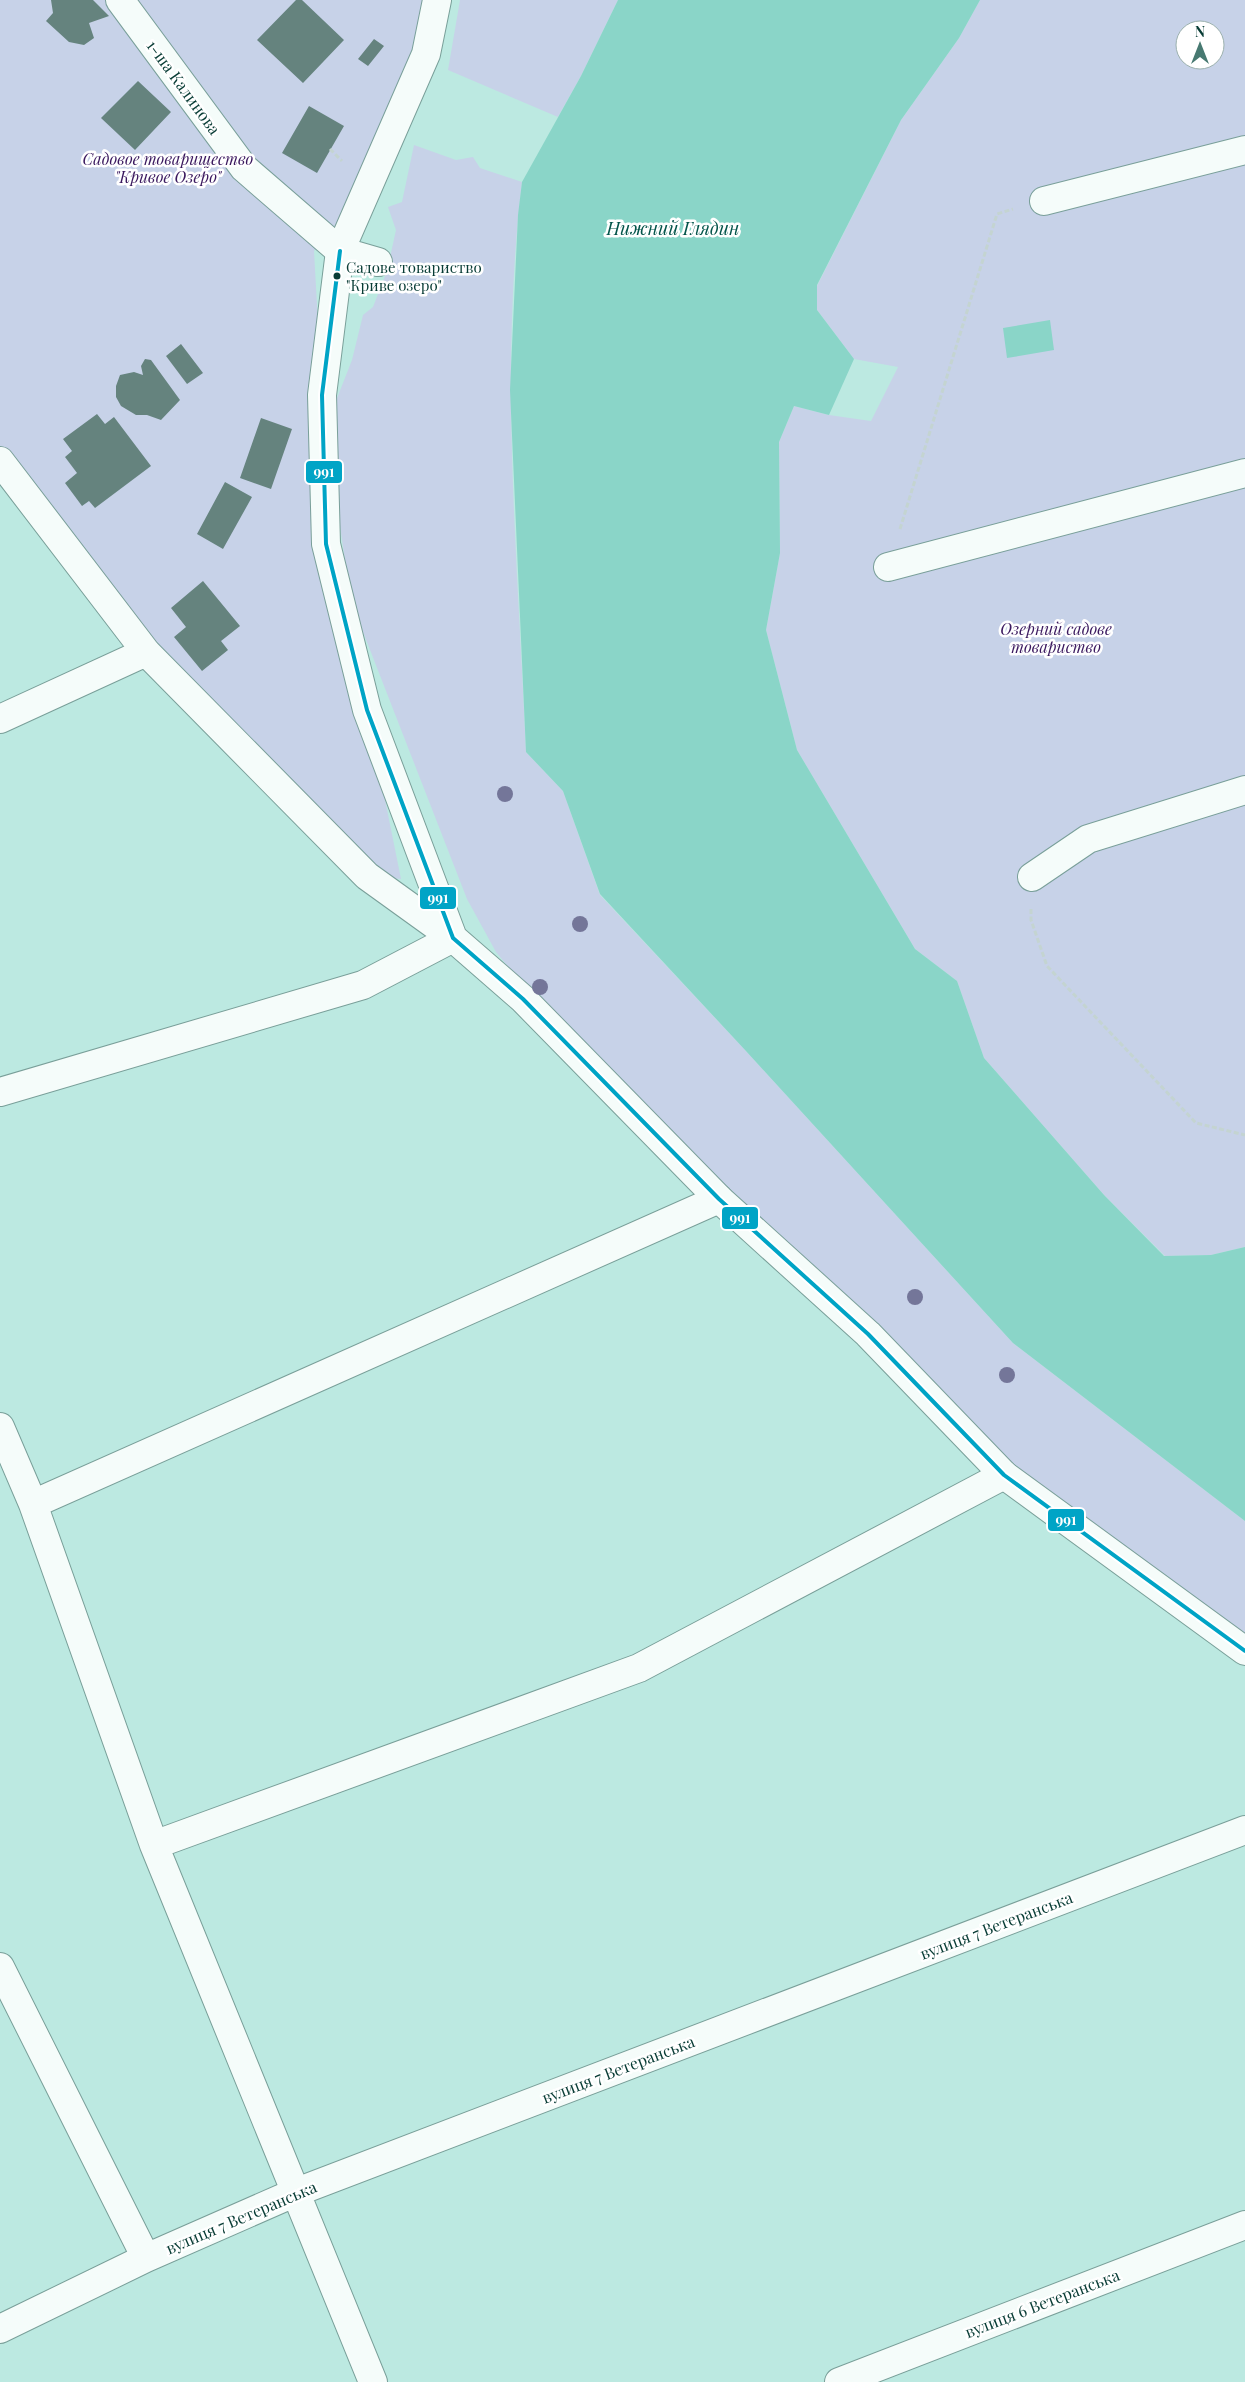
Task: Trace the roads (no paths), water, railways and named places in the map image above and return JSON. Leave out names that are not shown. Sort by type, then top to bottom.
[{"type":"street","name":"1-ша Калинова","points":[[120,0],[244,168],[340,251]]},
{"type":"street","points":[[437,0],[426,54],[340,251],[322,395],[326,544],[366,710],[453,938]]},
{"type":"street","points":[[1044,201],[1245,150]]},
{"type":"street","points":[[340,251],[378,262]]},
{"type":"street","points":[[0,461],[146,652],[367,876],[453,938],[523,999],[718,1199],[868,1334],[1004,1475],[1245,1651]]},
{"type":"street","points":[[888,567],[1245,473]]},
{"type":"street","points":[[0,719],[146,652]]},
{"type":"street","points":[[1032,877],[1088,839],[1245,790]]},
{"type":"street","points":[[0,1092],[363,985],[453,938]]},
{"type":"street","points":[[33,1504],[718,1199]]},
{"type":"street","points":[[0,1426],[33,1504],[154,1845],[294,2193],[373,2382]]},
{"type":"street","points":[[154,1845],[639,1668],[1004,1475]]},
{"type":"street","name":"вулиця 7 Ветеранська","points":[[0,2329],[146,2258],[294,2193],[1245,1830]]},
{"type":"street","points":[[0,1967],[146,2258]]},
{"type":"street","name":"вулиця 6 Ветеранська","points":[[839,2382],[1245,2225]]},
{"type":"water","name":"Нижний Глядин","points":[[618,0],[980,0],[959,38],[901,120],[817,285],[817,310],[854,359],[829,415],[794,406],[779,442],[780,553],[766,630],[797,750],[915,949],[957,981],[984,1058],[1104,1195],[1164,1256],[1211,1255],[1245,1247],[1245,1521],[1013,1343],[600,894],[563,791],[526,752],[510,390],[518,215],[522,182],[581,76]]},
{"type":"water","points":[[1050,320],[1054,350],[1007,358],[1003,328]]},
{"type":"place","name":"Садове товариство \"Криве озеро\"","points":[[337,276]]},
{"type":"park label","name":"Садовое товарищество \"Кривое Озеро\"","points":[[168,167]]},
{"type":"park label","name":"Озерний садове товариство","points":[[1056,637]]}]
